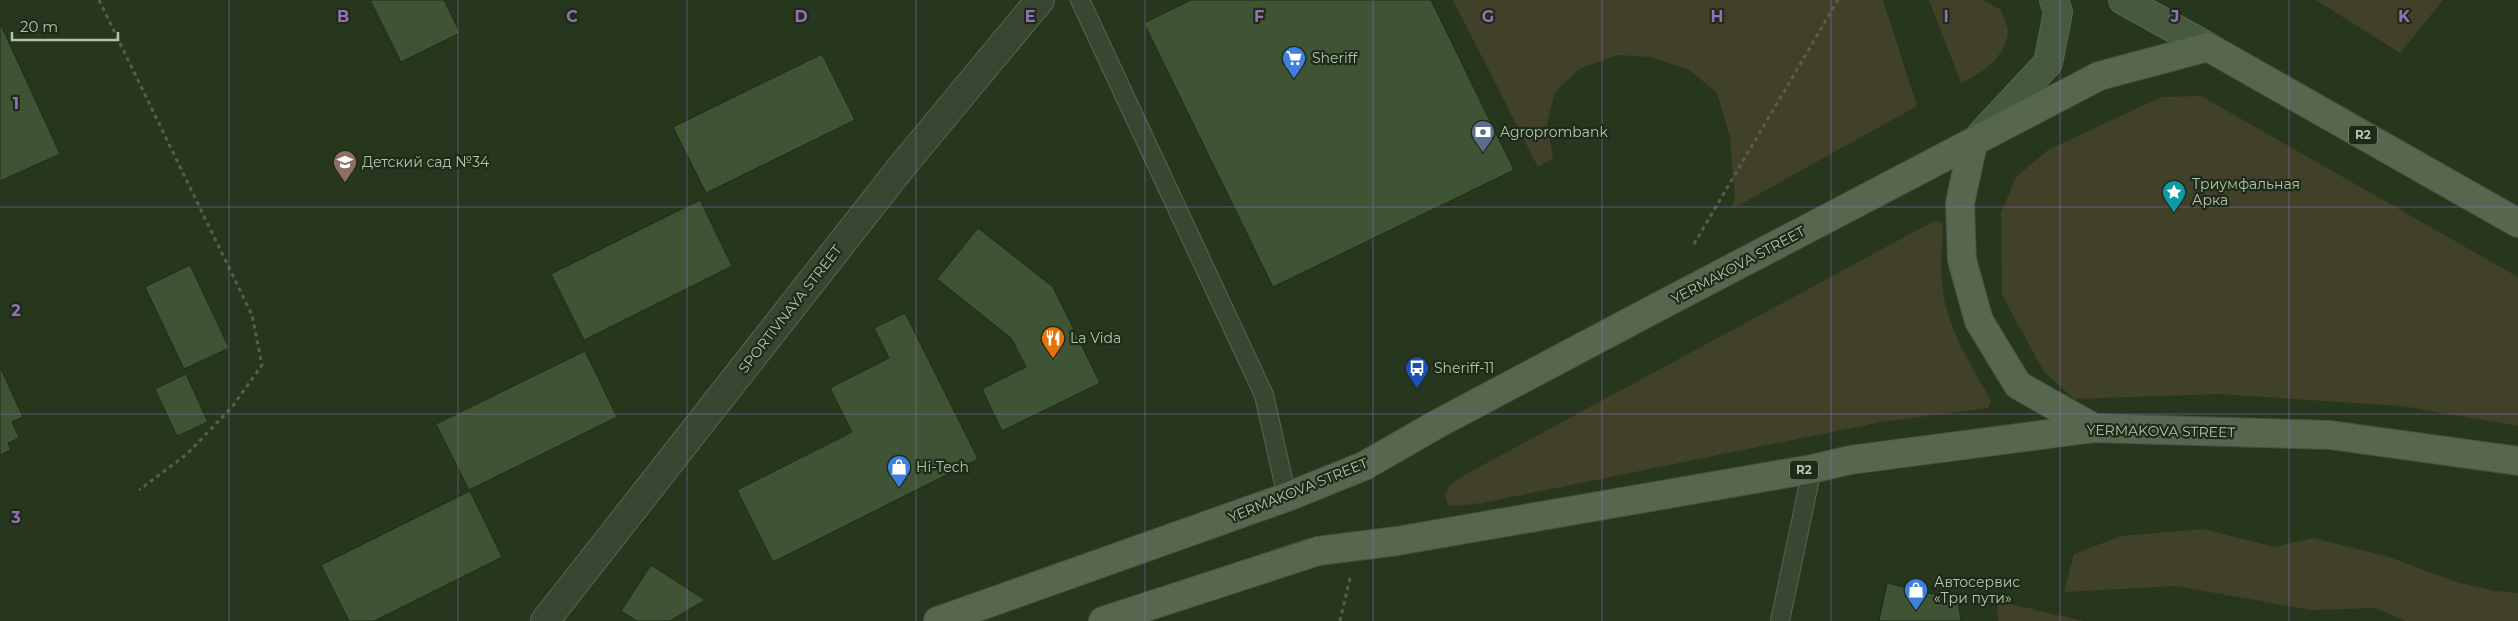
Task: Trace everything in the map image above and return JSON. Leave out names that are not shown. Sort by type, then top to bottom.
[{"type":"main road","name":"YERMAKOVA STREET","points":[[938,621],[1287,497],[1364,466],[1637,318],[2099,76],[2208,47]]},
{"type":"main road","name":"R2","points":[[2208,47],[2518,223]]},
{"type":"main road","points":[[1973,143],[1960,203],[1962,260],[1979,321],[2018,386],[2094,428]]},
{"type":"main road","name":"YERMAKOVA STREET","points":[[1104,621],[1318,551],[1397,541],[1812,469],[1850,460],[2094,428],[2330,435],[2518,461]]},
{"type":"street","name":"SPORTIVNAYA STREET","points":[[545,621],[903,165],[1040,0]]},
{"type":"street","points":[[1973,143],[2048,63],[2058,12],[2054,0]]},
{"type":"street","points":[[2123,0],[2208,47]]},
{"type":"lane","points":[[1080,0],[1264,395],[1287,497]]},
{"type":"lane","points":[[1780,621],[1812,469]]},
{"type":"path","points":[[98,0],[252,315],[262,365],[232,407],[193,448],[139,490]]},
{"type":"path","points":[[1694,244],[1838,0]]},
{"type":"shaded area","points":[[1453,0],[1883,0],[1917,106],[1730,210],[1735,198],[1730,137],[1717,93],[1688,69],[1649,57],[1617,55],[1579,69],[1555,92],[1547,124],[1553,158],[1538,167]]},
{"type":"shaded area","points":[[1929,0],[1982,0],[2001,10],[2008,32],[2003,49],[1998,57],[1984,70],[1961,83]]},
{"type":"shaded area","points":[[2316,0],[2443,0],[2400,53]]},
{"type":"shaded area","points":[[2201,96],[2518,277],[2518,426],[2402,406],[2219,394],[2074,399],[2044,372],[2002,295],[2001,213],[2016,177],[2048,150],[2161,97]]},
{"type":"shaded area","points":[[1936,220],[1943,225],[1941,264],[1945,302],[1953,328],[1964,352],[1991,400],[1988,408],[1881,422],[1482,503],[1457,506],[1448,505],[1445,495],[1450,485],[1468,473]]},
{"type":"shaded area","points":[[2204,529],[2274,547],[2313,538],[2389,557],[2456,582],[2495,591],[2518,593],[2518,621],[2406,621],[2375,608],[2312,610],[2175,586],[2064,592],[2074,554],[2121,536]]},
{"type":"shaded area","points":[[1997,601],[2083,621],[1998,621]]},
{"type":"building","points":[[370,0],[444,0],[460,33],[401,62]]},
{"type":"building","points":[[1191,0],[1431,0],[1514,170],[1273,287],[1144,23]]},
{"type":"building","points":[[0,23],[60,154],[0,181]]},
{"type":"building","points":[[822,54],[855,120],[706,193],[673,127]]},
{"type":"building","points":[[700,200],[732,266],[584,340],[551,274]]},
{"type":"building","points":[[978,228],[1053,287],[1100,383],[1002,431],[982,389],[1026,367],[1011,338],[937,279]]},
{"type":"building","points":[[190,265],[229,348],[184,369],[145,287]]},
{"type":"building","points":[[905,313],[978,459],[773,562],[737,490],[852,432],[830,388],[889,358],[874,328]]},
{"type":"building","points":[[585,351],[617,417],[469,490],[436,424]]},
{"type":"building","points":[[0,367],[23,417],[12,422],[19,438],[8,443],[11,450],[0,455]]},
{"type":"building","points":[[186,374],[208,422],[177,436],[155,389]]},
{"type":"building","points":[[470,491],[502,557],[374,621],[349,621],[321,565]]},
{"type":"building","points":[[651,565],[705,600],[670,621],[637,621],[621,611]]},
{"type":"building","points":[[1887,583],[1958,600],[1952,621],[1878,621]]},
{"type":"building","points":[[1887,583],[1958,600],[1961,621],[1879,621]]},
{"type":"place","name":"Sheriff","points":[[1294,79]]},
{"type":"place","name":"Agroprombank","points":[[1483,153]]},
{"type":"place","name":"Детский сад №34","points":[[345,183]]},
{"type":"place","name":"Триумфальная Арка","points":[[2174,213]]},
{"type":"place","name":"La Vida","points":[[1053,359]]},
{"type":"place","name":"Sheriff-11","points":[[1417,389]]},
{"type":"place","name":"Hi-Tech","points":[[899,488]]},
{"type":"place","name":"Автосервис «Три пути»","points":[[1916,611]]}]
